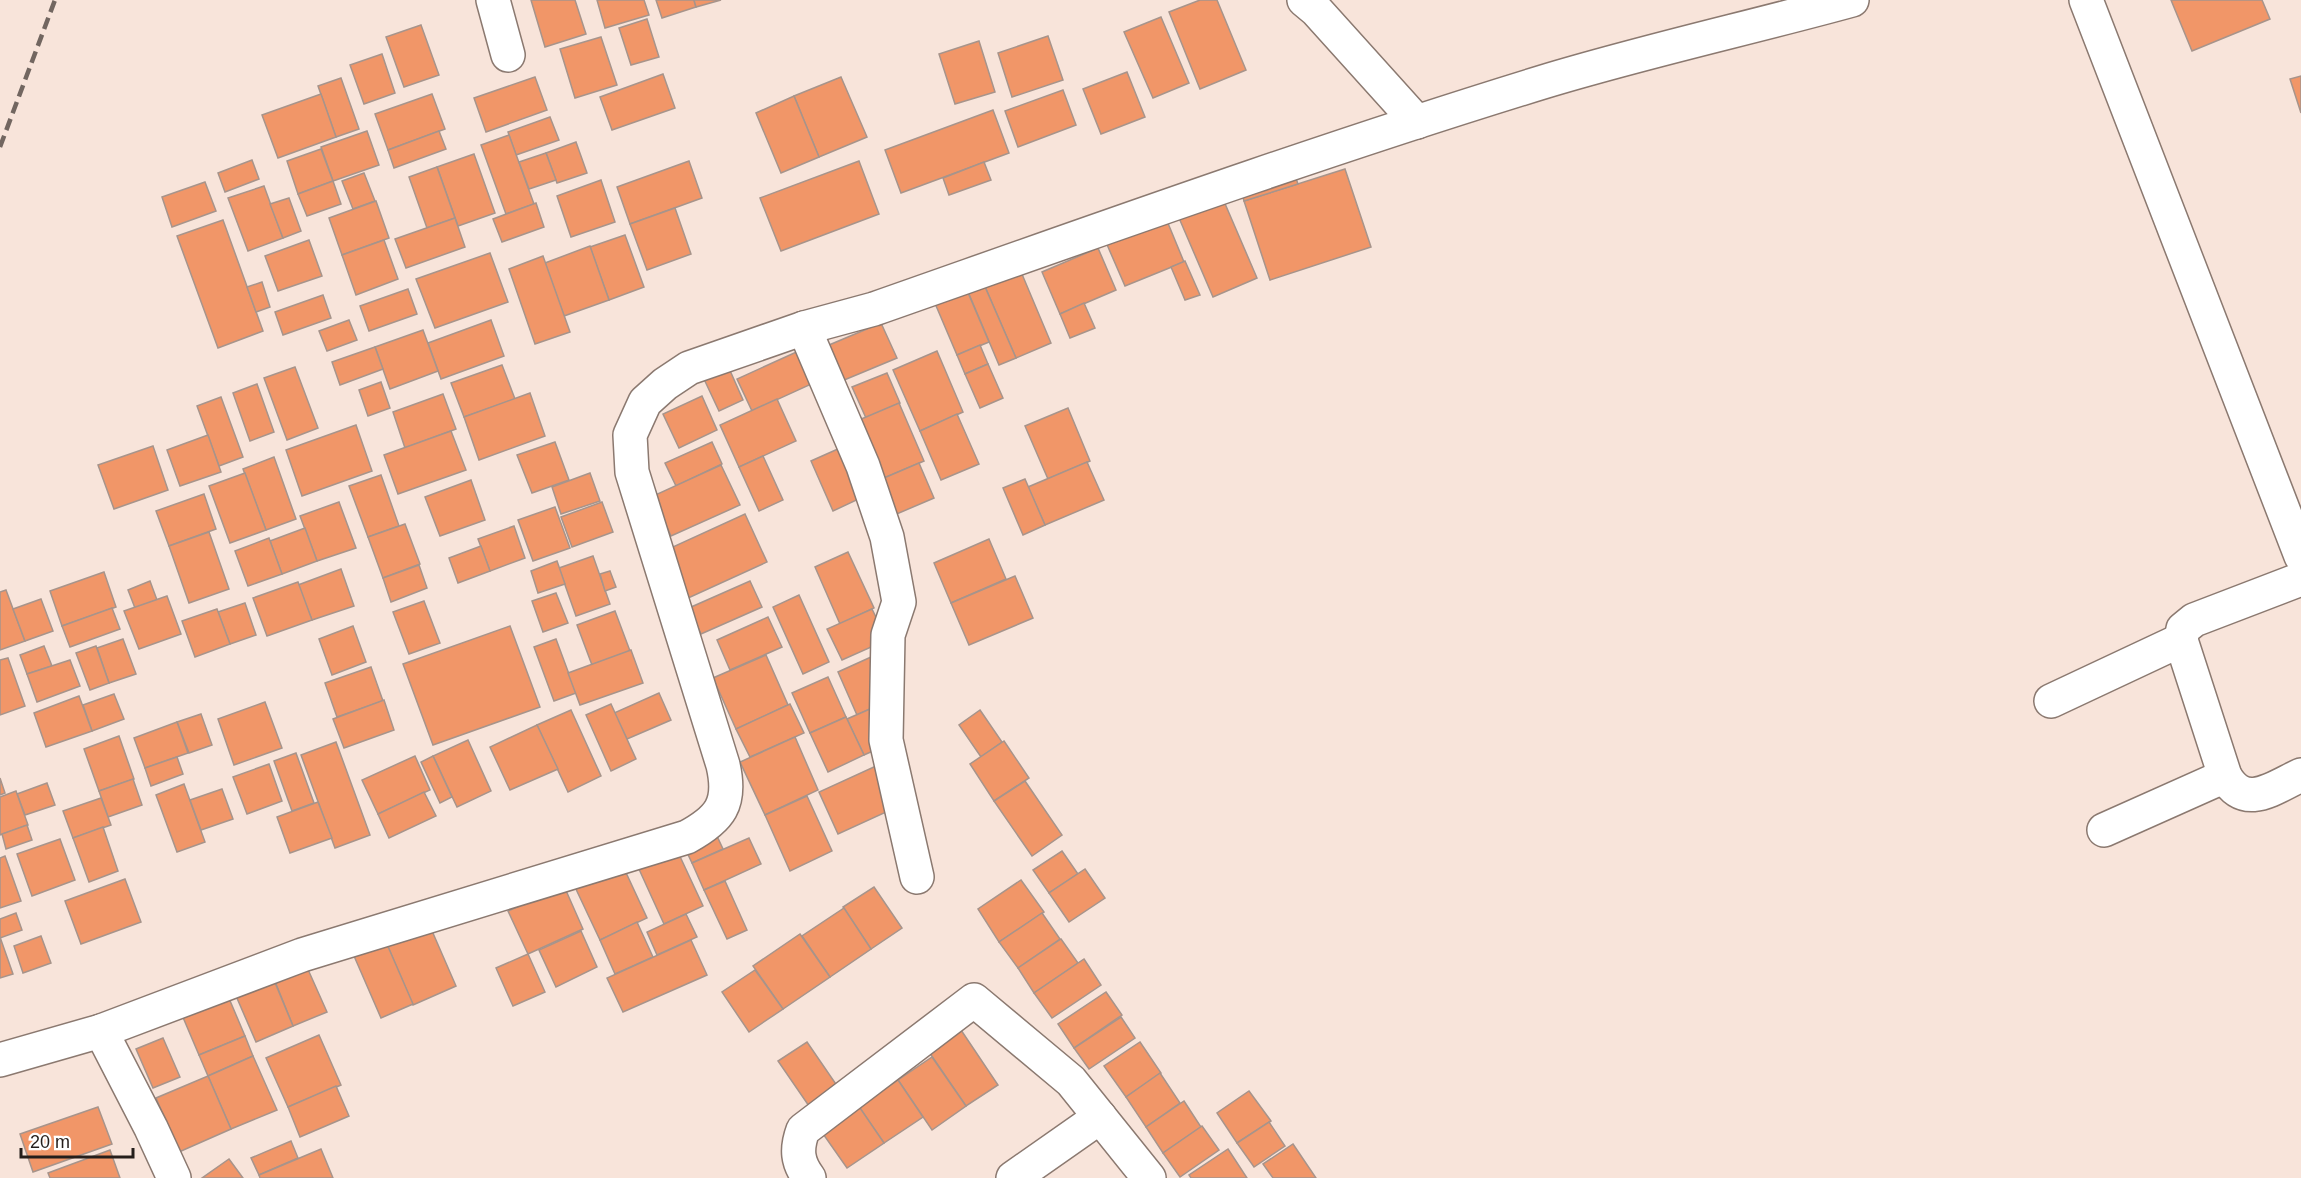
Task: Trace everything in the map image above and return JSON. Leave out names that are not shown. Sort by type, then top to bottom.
[{"type":"street","points":[[493,0],[508,55]]},
{"type":"street","points":[[1304,0],[1317,10],[1417,122]]},
{"type":"street","points":[[2086,0],[2301,556]]},
{"type":"street","points":[[0,1060],[100,1031],[302,955],[687,837],[708,825],[721,810],[728,786],[632,472],[630,435],[645,402],[665,384],[689,368],[804,328],[874,309],[1281,166],[1417,122],[1547,81],[1835,2]]},
{"type":"street","points":[[804,328],[863,466],[887,537],[899,602],[888,635],[886,740],[918,877]]},
{"type":"street","points":[[2301,579],[2194,620],[2183,629],[2181,640],[2230,786],[2239,794],[2253,796],[2301,776]]},
{"type":"street","points":[[2051,701],[2181,640]]},
{"type":"street","points":[[2104,830],[2225,776]]},
{"type":"street","points":[[809,1178],[799,1158],[798,1144],[803,1130],[975,1000],[1071,1081],[1149,1178]]},
{"type":"street","points":[[100,1031],[151,1128],[174,1178]]},
{"type":"street","points":[[1014,1178],[1100,1117]]},
{"type":"building","points":[[531,0],[575,0],[586,34],[545,47]]},
{"type":"building","points":[[597,0],[644,0],[649,15],[605,28]]},
{"type":"building","points":[[656,0],[694,0],[696,7],[662,18]]},
{"type":"building","points":[[694,0],[721,0],[696,7]]},
{"type":"building","points":[[1200,0],[1217,0],[1246,70],[1200,89],[1169,12]]},
{"type":"building","points":[[2171,0],[2262,0],[2270,19],[2192,51]]},
{"type":"building","points":[[1161,17],[1189,83],[1153,98],[1124,32]]},
{"type":"building","points":[[647,19],[659,57],[631,65],[619,28]]},
{"type":"building","points":[[421,25],[439,75],[404,87],[386,37]]},
{"type":"building","points":[[1048,36],[1063,80],[1012,97],[998,53]]},
{"type":"building","points":[[601,37],[617,85],[575,98],[560,49]]},
{"type":"building","points":[[979,41],[995,92],[955,104],[939,54]]},
{"type":"building","points":[[382,54],[395,93],[364,104],[350,65]]},
{"type":"building","points":[[1127,72],[1145,117],[1101,134],[1083,89]]},
{"type":"building","points":[[663,74],[675,108],[612,130],[600,97]]},
{"type":"building","points":[[2301,76],[2301,113],[2290,79]]},
{"type":"building","points":[[535,77],[547,110],[486,132],[474,98]]},
{"type":"building","points":[[841,77],[867,137],[819,157],[794,96]]},
{"type":"building","points":[[341,78],[359,129],[336,137],[318,86]]},
{"type":"building","points":[[1063,90],[1076,125],[1018,147],[1005,111]]},
{"type":"building","points":[[321,94],[336,137],[278,158],[262,115]]},
{"type":"building","points":[[432,94],[445,129],[388,150],[375,114]]},
{"type":"building","points":[[794,96],[819,157],[781,173],[756,113]]},
{"type":"building","points":[[993,110],[1009,153],[901,193],[885,150]]},
{"type":"building","points":[[550,117],[559,140],[516,155],[508,132]]},
{"type":"building","points":[[367,131],[379,165],[333,181],[321,147]]},
{"type":"building","points":[[439,131],[446,149],[394,168],[388,150]]},
{"type":"building","points":[[509,135],[534,204],[506,214],[481,145]]},
{"type":"building","points":[[576,142],[587,173],[557,183],[546,153]]},
{"type":"building","points":[[321,149],[333,181],[298,194],[287,161]]},
{"type":"building","points":[[546,153],[556,180],[529,189],[519,162]]},
{"type":"building","points":[[474,154],[495,213],[458,226],[437,167]]},
{"type":"building","points":[[252,160],[259,179],[225,192],[218,173]]},
{"type":"building","points":[[689,161],[702,198],[630,224],[617,187]]},
{"type":"building","points":[[859,161],[879,214],[781,251],[760,198]]},
{"type":"building","points":[[984,162],[991,180],[949,195],[943,178]]},
{"type":"building","points":[[437,167],[455,218],[427,228],[409,177]]},
{"type":"building","points":[[1345,169],[1371,247],[1270,280],[1244,201]]},
{"type":"building","points":[[1293,170],[1298,184],[1244,201],[1240,187]]},
{"type":"building","points":[[364,173],[375,201],[353,209],[342,181]]},
{"type":"building","points":[[601,180],[615,222],[571,237],[557,196]]},
{"type":"building","points":[[333,181],[341,204],[307,216],[298,194]]},
{"type":"building","points":[[205,182],[216,211],[172,227],[162,197]]},
{"type":"building","points":[[264,186],[283,238],[248,251],[228,198]]},
{"type":"building","points":[[289,198],[301,231],[283,238],[270,204]]},
{"type":"building","points":[[1223,199],[1257,278],[1213,297],[1179,218]]},
{"type":"building","points":[[376,201],[389,238],[342,255],[329,218]]},
{"type":"building","points":[[536,203],[544,227],[502,242],[493,219]]},
{"type":"building","points":[[675,208],[691,254],[647,270],[630,224]]},
{"type":"building","points":[[1165,216],[1184,262],[1125,286],[1105,240]]},
{"type":"building","points":[[455,218],[465,247],[406,268],[395,239]]},
{"type":"building","points":[[223,220],[263,331],[218,348],[177,236]]},
{"type":"building","points":[[625,235],[644,287],[609,300],[590,247]]},
{"type":"building","points":[[309,240],[322,276],[278,291],[265,256]]},
{"type":"building","points":[[384,240],[398,279],[356,295],[342,255]]},
{"type":"building","points":[[590,246],[609,300],[564,316],[545,263]]},
{"type":"building","points":[[1098,248],[1116,290],[1060,314],[1042,272]]},
{"type":"building","points":[[490,253],[508,302],[435,328],[416,279]]},
{"type":"building","points":[[543,256],[570,332],[535,344],[509,269]]},
{"type":"building","points":[[1185,261],[1200,295],[1185,300],[1171,267]]},
{"type":"building","points":[[1019,267],[1051,343],[1016,358],[983,282]]},
{"type":"building","points":[[982,280],[1016,358],[999,365],[966,287]]},
{"type":"building","points":[[963,281],[989,342],[957,355],[931,294]]},
{"type":"building","points":[[262,282],[270,307],[256,312],[247,287]]},
{"type":"building","points":[[408,289],[417,314],[369,331],[360,306]]},
{"type":"building","points":[[323,295],[331,318],[283,335],[275,312]]},
{"type":"building","points":[[1084,303],[1095,328],[1070,338],[1060,314]]},
{"type":"building","points":[[349,320],[357,340],[327,351],[319,331]]},
{"type":"building","points":[[491,320],[504,356],[441,379],[428,343]]},
{"type":"building","points":[[881,323],[897,358],[837,383],[822,348]]},
{"type":"building","points":[[423,330],[438,371],[390,389],[375,347]]},
{"type":"building","points":[[980,345],[988,364],[965,374],[957,355]]},
{"type":"building","points":[[375,347],[383,369],[340,385],[332,362]]},
{"type":"building","points":[[803,349],[818,381],[752,411],[737,379]]},
{"type":"building","points":[[937,351],[963,412],[920,431],[893,370]]},
{"type":"building","points":[[988,364],[1003,398],[980,408],[965,374]]},
{"type":"building","points":[[502,365],[515,399],[464,417],[451,383]]},
{"type":"building","points":[[728,366],[743,400],[719,411],[703,377]]},
{"type":"building","points":[[295,367],[318,428],[287,440],[264,378]]},
{"type":"building","points":[[887,373],[900,403],[866,418],[852,387]]},
{"type":"building","points":[[381,382],[390,408],[368,416],[359,390]]},
{"type":"building","points":[[257,384],[274,432],[250,441],[233,393]]},
{"type":"building","points":[[530,393],[545,436],[479,460],[464,417]]},
{"type":"building","points":[[443,394],[456,429],[405,448],[393,412]]},
{"type":"building","points":[[702,396],[717,430],[679,448],[663,414]]},
{"type":"building","points":[[221,397],[243,457],[219,466],[197,406]]},
{"type":"building","points":[[777,399],[796,441],[739,467],[720,425]]},
{"type":"building","points":[[899,403],[924,461],[877,481],[852,423]]},
{"type":"building","points":[[1068,408],[1090,461],[1048,479],[1025,426]]},
{"type":"building","points":[[957,414],[979,464],[941,480],[920,431]]},
{"type":"building","points":[[356,425],[372,471],[302,496],[286,450]]},
{"type":"building","points":[[451,431],[466,470],[398,494],[384,455]]},
{"type":"building","points":[[208,435],[221,472],[180,486],[167,450]]},
{"type":"building","points":[[555,442],[569,480],[532,493],[517,455]]},
{"type":"building","points":[[712,442],[722,464],[676,486],[665,463]]},
{"type":"building","points":[[153,446],[168,490],[114,509],[98,465]]},
{"type":"building","points":[[840,448],[863,497],[833,511],[811,461]]},
{"type":"building","points":[[763,456],[783,500],[759,511],[739,467]]},
{"type":"building","points":[[274,457],[296,519],[266,530],[243,469]]},
{"type":"building","points":[[1087,462],[1104,500],[1045,525],[1028,487]]},
{"type":"building","points":[[919,463],[934,498],[892,516],[877,481]]},
{"type":"building","points":[[721,465],[740,505],[671,536],[653,496]]},
{"type":"building","points":[[245,473],[266,530],[230,543],[209,486]]},
{"type":"building","points":[[590,473],[600,501],[561,514],[552,487]]},
{"type":"building","points":[[381,475],[399,526],[368,537],[349,486]]},
{"type":"building","points":[[1025,479],[1045,525],[1023,535],[1003,488]]},
{"type":"building","points":[[471,480],[485,520],[440,536],[425,497]]},
{"type":"building","points":[[204,494],[216,529],[169,546],[156,511]]},
{"type":"building","points":[[339,502],[356,548],[317,561],[300,516]]},
{"type":"building","points":[[602,502],[613,532],[572,547],[561,517]]},
{"type":"building","points":[[555,507],[570,548],[533,561],[518,520]]},
{"type":"building","points":[[745,514],[767,562],[686,599],[664,551]]},
{"type":"building","points":[[405,524],[420,564],[383,578],[368,537]]},
{"type":"building","points":[[514,526],[525,558],[490,571],[478,539]]},
{"type":"building","points":[[305,528],[317,561],[282,574],[270,541]]},
{"type":"building","points":[[209,532],[229,589],[189,603],[169,546]]},
{"type":"building","points":[[269,538],[282,574],[248,586],[235,551]]},
{"type":"building","points":[[989,539],[1006,579],[951,603],[934,563]]},
{"type":"building","points":[[481,546],[490,571],[458,583],[449,558]]},
{"type":"building","points":[[848,552],[874,608],[840,624],[815,567]]},
{"type":"building","points":[[593,556],[610,604],[576,616],[559,568]]},
{"type":"building","points":[[557,561],[565,584],[538,593],[531,571]]},
{"type":"building","points":[[419,565],[427,588],[391,602],[383,578]]},
{"type":"building","points":[[341,569],[354,606],[312,620],[298,585]]},
{"type":"building","points":[[610,571],[616,587],[605,591],[600,574]]},
{"type":"building","points":[[104,572],[116,607],[62,626],[50,591]]},
{"type":"building","points":[[1015,576],[1033,618],[969,645],[951,603]]},
{"type":"building","points":[[150,581],[157,600],[135,608],[128,590]]},
{"type":"building","points":[[750,581],[762,607],[701,634],[689,608]]},
{"type":"building","points":[[298,582],[312,620],[267,636],[253,598]]},
{"type":"building","points":[[6,590],[25,641],[0,650],[0,592]]},
{"type":"building","points":[[556,593],[568,623],[543,632],[532,601]]},
{"type":"building","points":[[799,595],[829,662],[803,674],[773,607]]},
{"type":"building","points":[[167,596],[181,634],[139,649],[124,611]]},
{"type":"building","points":[[41,599],[53,631],[25,641],[13,609]]},
{"type":"building","points":[[424,601],[440,643],[409,654],[393,612]]},
{"type":"building","points":[[245,603],[256,635],[230,644],[218,612]]},
{"type":"building","points":[[112,608],[120,629],[70,647],[62,626]]},
{"type":"building","points":[[217,609],[230,644],[195,657],[182,621]]},
{"type":"building","points":[[872,609],[887,640],[842,660],[827,629]]},
{"type":"building","points":[[615,611],[630,651],[592,665],[577,625]]},
{"type":"building","points":[[768,617],[782,647],[730,670],[717,640]]},
{"type":"building","points":[[353,626],[366,662],[332,675],[319,639]]},
{"type":"building","points":[[510,626],[540,707],[433,745],[403,664]]},
{"type":"building","points":[[123,639],[136,674],[109,683],[97,648]]},
{"type":"building","points":[[556,639],[576,693],[554,701],[534,647]]},
{"type":"building","points":[[44,646],[52,666],[27,674],[20,655]]},
{"type":"building","points":[[96,646],[109,683],[90,690],[76,653]]},
{"type":"building","points":[[631,650],[643,683],[580,705],[568,673]]},
{"type":"building","points":[[882,652],[901,695],[857,715],[838,672]]},
{"type":"building","points":[[766,655],[788,705],[736,729],[713,678]]},
{"type":"building","points":[[8,658],[25,706],[0,715],[0,660]]},
{"type":"building","points":[[70,660],[80,686],[37,702],[27,674]]},
{"type":"building","points":[[371,667],[383,701],[337,717],[325,683]]},
{"type":"building","points":[[828,677],[846,717],[810,733],[792,693]]},
{"type":"building","points":[[659,693],[671,720],[627,739],[614,713]]},
{"type":"building","points":[[114,694],[124,719],[92,731],[83,705]]},
{"type":"building","points":[[79,696],[92,731],[46,747],[34,713]]},
{"type":"building","points":[[384,700],[394,730],[344,748],[333,719]]},
{"type":"building","points":[[265,702],[282,748],[234,765],[218,719]]},
{"type":"building","points":[[886,702],[902,738],[864,755],[847,719]]},
{"type":"building","points":[[611,704],[636,759],[611,771],[586,715]]},
{"type":"building","points":[[790,704],[804,733],[750,757],[736,729]]},
{"type":"building","points":[[571,710],[601,776],[568,792],[537,725]]},
{"type":"building","points":[[980,710],[1002,742],[981,757],[959,725]]},
{"type":"building","points":[[201,714],[212,745],[189,753],[177,722]]},
{"type":"building","points":[[846,717],[864,755],[828,772],[810,733]]},
{"type":"building","points":[[177,722],[188,753],[145,768],[134,738]]},
{"type":"building","points":[[537,725],[558,769],[510,790],[490,747]]},
{"type":"building","points":[[119,736],[134,779],[99,791],[84,749]]},
{"type":"building","points":[[795,737],[818,790],[765,815],[740,762]]},
{"type":"building","points":[[468,740],[491,791],[457,807],[433,756]]},
{"type":"building","points":[[1004,741],[1029,778],[994,801],[970,764]]},
{"type":"building","points":[[336,742],[370,835],[335,848],[301,755]]},
{"type":"building","points":[[296,753],[314,803],[292,811],[274,761]]},
{"type":"building","points":[[415,756],[430,790],[378,814],[362,780]]},
{"type":"building","points":[[433,756],[452,797],[440,803],[421,762]]},
{"type":"building","points":[[177,757],[183,774],[151,786],[145,768]]},
{"type":"building","points":[[269,764],[282,801],[247,814],[233,777]]},
{"type":"building","points":[[876,766],[895,808],[838,834],[819,792]]},
{"type":"building","points":[[0,778],[5,793],[0,795]]},
{"type":"building","points":[[133,779],[142,805],[108,817],[99,791]]},
{"type":"building","points":[[1025,781],[1062,835],[1032,856],[994,801]]},
{"type":"building","points":[[47,783],[55,805],[25,815],[17,794]]},
{"type":"building","points":[[184,784],[205,842],[177,852],[156,795]]},
{"type":"building","points":[[222,789],[233,819],[201,830],[190,800]]},
{"type":"building","points":[[16,791],[28,825],[0,835],[0,797]]},
{"type":"building","points":[[424,792],[436,816],[389,838],[378,814]]},
{"type":"building","points":[[807,796],[832,851],[790,871],[765,815]]},
{"type":"building","points":[[101,798],[111,825],[73,838],[63,811]]},
{"type":"building","points":[[318,802],[332,838],[290,853],[277,817]]},
{"type":"building","points":[[27,825],[32,840],[6,849],[2,834]]},
{"type":"building","points":[[103,827],[118,871],[89,882],[73,838]]},
{"type":"building","points":[[716,834],[723,849],[692,863],[685,848]]},
{"type":"building","points":[[749,838],[761,864],[704,890],[692,863]]},
{"type":"building","points":[[60,839],[75,880],[32,896],[17,854]]},
{"type":"building","points":[[677,850],[703,906],[664,924],[638,867]]},
{"type":"building","points":[[1062,851],[1078,874],[1049,893],[1033,870]]},
{"type":"building","points":[[5,856],[21,901],[0,908],[0,858]]},
{"type":"building","points":[[622,864],[647,918],[600,940],[574,885]]},
{"type":"building","points":[[1085,869],[1105,898],[1069,922],[1049,893]]},
{"type":"building","points":[[125,879],[141,922],[81,944],[65,901]]},
{"type":"building","points":[[1021,880],[1044,912],[999,942],[978,909]]},
{"type":"building","points":[[725,881],[747,930],[727,939],[704,890]]},
{"type":"building","points":[[564,886],[583,929],[528,954],[508,911]]},
{"type":"building","points":[[874,887],[902,928],[871,949],[843,907]]},
{"type":"building","points":[[844,908],[871,949],[830,977],[802,936]]},
{"type":"building","points":[[16,913],[22,930],[0,938],[0,919]]},
{"type":"building","points":[[1042,913],[1060,939],[1018,968],[999,942]]},
{"type":"building","points":[[686,914],[697,937],[657,955],[647,932]]},
{"type":"building","points":[[637,922],[653,957],[615,974],[600,940]]},
{"type":"building","points":[[429,924],[456,986],[413,1005],[386,942]]},
{"type":"building","points":[[581,931],[597,967],[556,987],[539,950]]},
{"type":"building","points":[[800,934],[830,977],[783,1009],[753,966]]},
{"type":"building","points":[[41,936],[51,963],[23,973],[14,946]]},
{"type":"building","points":[[0,937],[13,974],[0,978]]},
{"type":"building","points":[[1061,939],[1078,963],[1034,993],[1018,968]]},
{"type":"building","points":[[691,940],[707,975],[623,1012],[607,978]]},
{"type":"building","points":[[386,942],[413,1004],[381,1018],[354,956]]},
{"type":"building","points":[[528,954],[545,992],[513,1006],[496,968]]},
{"type":"building","points":[[1084,959],[1101,985],[1052,1018],[1034,993]]},
{"type":"building","points":[[306,965],[327,1012],[293,1026],[274,979]]},
{"type":"building","points":[[755,970],[783,1009],[749,1032],[722,992]]},
{"type":"building","points":[[271,973],[293,1026],[256,1042],[233,989]]},
{"type":"building","points":[[1106,992],[1122,1015],[1074,1048],[1058,1024]]},
{"type":"building","points":[[228,996],[245,1036],[199,1055],[182,1015]]},
{"type":"building","points":[[1121,1017],[1135,1038],[1089,1069],[1074,1048]]},
{"type":"building","points":[[961,1030],[998,1085],[966,1106],[929,1052]]},
{"type":"building","points":[[319,1035],[341,1085],[288,1107],[266,1058]]},
{"type":"building","points":[[245,1036],[253,1056],[208,1076],[199,1055]]},
{"type":"building","points":[[163,1038],[180,1077],[153,1088],[136,1049]]},
{"type":"building","points":[[807,1042],[840,1090],[811,1109],[778,1061]]},
{"type":"building","points":[[1140,1042],[1161,1073],[1126,1097],[1104,1066]]},
{"type":"building","points":[[253,1056],[277,1110],[231,1129],[208,1076]]},
{"type":"building","points":[[932,1057],[966,1106],[932,1130],[898,1080]]},
{"type":"building","points":[[1160,1073],[1180,1103],[1146,1127],[1126,1097]]},
{"type":"building","points":[[208,1076],[231,1129],[179,1152],[156,1098]]},
{"type":"building","points":[[898,1080],[923,1117],[884,1143],[859,1107]]},
{"type":"building","points":[[336,1086],[349,1116],[300,1137],[288,1107]]},
{"type":"building","points":[[1249,1091],[1271,1121],[1237,1143],[1217,1113]]},
{"type":"building","points":[[1184,1101],[1201,1127],[1163,1153],[1146,1127]]},
{"type":"building","points":[[858,1105],[884,1143],[847,1168],[821,1131]]},
{"type":"building","points":[[98,1107],[112,1144],[33,1172],[20,1134]]},
{"type":"building","points":[[1269,1122],[1285,1146],[1254,1167],[1237,1143]]},
{"type":"building","points":[[1202,1126],[1219,1150],[1180,1177],[1163,1153]]},
{"type":"building","points":[[291,1141],[298,1158],[259,1175],[251,1158]]},
{"type":"building","points":[[1293,1144],[1316,1178],[1273,1178],[1263,1164]]},
{"type":"building","points":[[321,1149],[333,1178],[260,1178],[259,1175]]},
{"type":"building","points":[[1228,1149],[1247,1178],[1191,1178],[1189,1175]]},
{"type":"building","points":[[110,1150],[120,1178],[50,1178],[48,1173]]},
{"type":"building","points":[[229,1159],[243,1178],[202,1178]]},
{"type":"railway","points":[[0,147],[55,0]]}]
